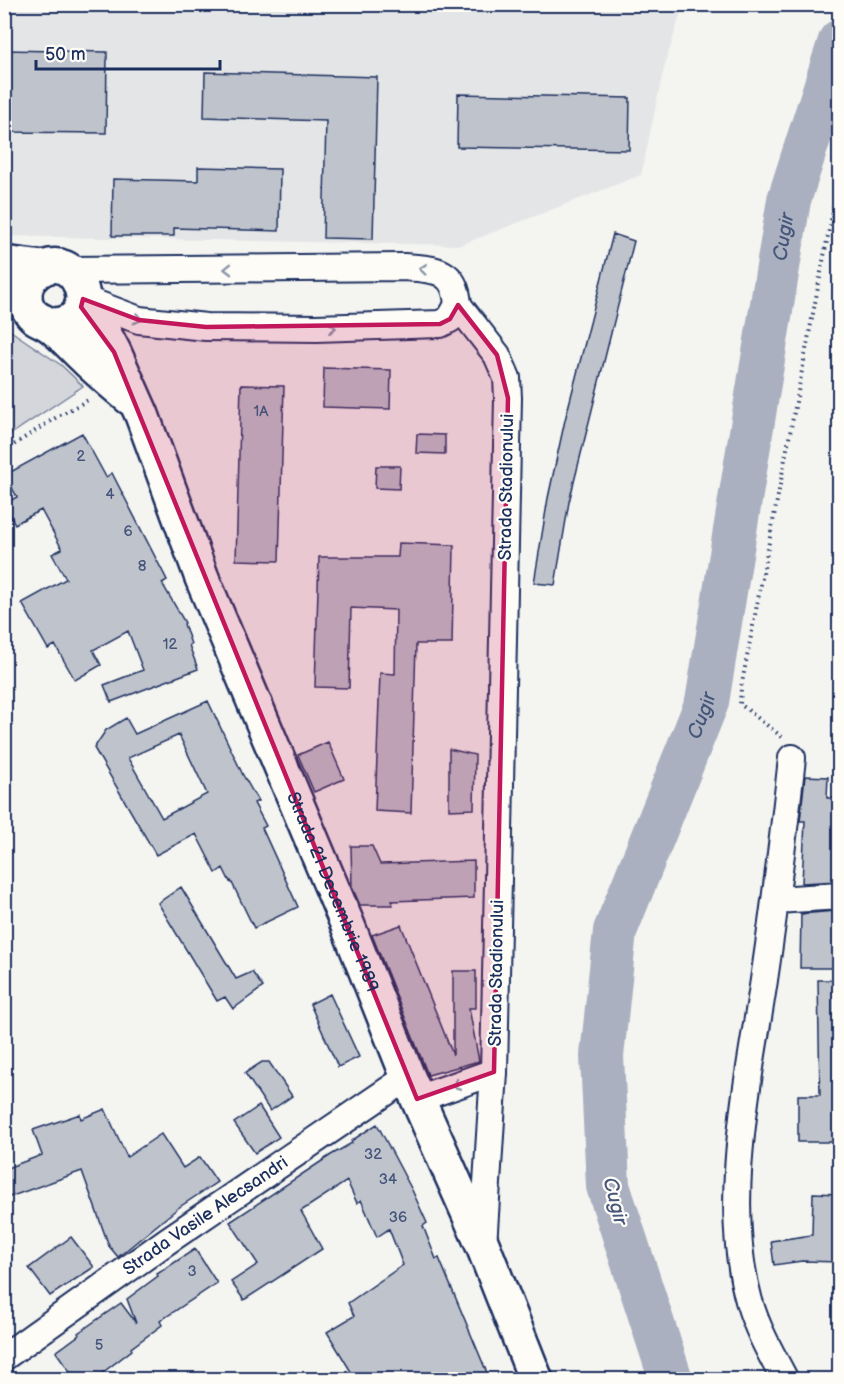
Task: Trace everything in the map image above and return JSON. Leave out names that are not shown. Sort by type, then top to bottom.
[{"type":"main road","points":[[4,263],[56,269],[80,283],[82,303],[72,319],[58,325],[29,315],[25,290],[35,273],[56,269]]},
{"type":"main road","name":"Strada 21 Decembrie 1989","points":[[82,303],[104,333],[114,352],[202,578],[346,921],[413,1088],[483,1246],[536,1380]]},
{"type":"main road","name":"Strada 21 Decembrie 1989","points":[[29,315],[135,402]]},
{"type":"street","name":"Strada Stadionului","points":[[56,269],[404,267],[430,269],[446,275],[452,282],[457,289],[458,305],[497,355],[507,378],[508,398],[494,1072],[483,1246]]},
{"type":"street","points":[[82,303],[140,320],[206,327],[316,328],[440,324],[450,319],[458,305]]},
{"type":"street","points":[[785,1380],[762,1336],[749,1300],[742,1263],[736,1196],[744,1112],[776,900],[792,758]]},
{"type":"street","points":[[776,900],[840,896]]},
{"type":"street","name":"Strada Stadionului","points":[[413,1088],[494,1072]]},
{"type":"street","name":"Strada Vasile Alecsandri","points":[[4,1357],[167,1241],[413,1088]]},
{"type":"path","points":[[792,758],[787,740],[740,704],[741,687],[840,173]]},
{"type":"path","points":[[4,451],[60,415],[90,400]]},
{"type":"highlighted area","points":[[83,299],[139,320],[206,327],[440,324],[450,319],[458,305],[497,355],[508,398],[494,1072],[417,1099],[114,352],[81,307]]},
{"type":"shaded area","points":[[5,5],[683,5],[664,68],[641,175],[460,245],[5,236]]},
{"type":"shaded area","points":[[5,327],[61,365],[83,386],[5,438]]},
{"type":"building","points":[[4,50],[107,52],[106,133],[4,132]]},
{"type":"building","points":[[205,72],[377,77],[373,239],[323,238],[326,121],[204,117]]},
{"type":"building","points":[[458,94],[630,98],[629,150],[457,147]]},
{"type":"building","points":[[198,167],[280,169],[279,231],[174,228],[174,236],[112,236],[113,179],[198,181]]},
{"type":"building","points":[[613,234],[634,241],[569,502],[555,585],[534,583],[548,498],[565,420]]},
{"type":"building","points":[[324,368],[391,370],[390,409],[323,407]]},
{"type":"building","points":[[241,385],[284,386],[279,561],[236,560]]},
{"type":"building","points":[[82,433],[106,477],[112,473],[167,580],[162,583],[185,623],[191,644],[189,645],[198,669],[111,702],[104,685],[143,670],[128,631],[93,650],[101,665],[75,680],[55,645],[48,649],[22,603],[66,579],[52,554],[62,549],[41,510],[15,524],[4,504],[17,497],[5,475]]},
{"type":"building","points":[[417,434],[445,435],[445,454],[416,453]]},
{"type":"building","points":[[376,466],[400,466],[399,489],[375,488]]},
{"type":"building","points":[[399,543],[454,545],[452,644],[416,644],[411,813],[375,811],[380,673],[395,674],[396,610],[351,608],[349,688],[315,687],[319,557],[398,557]]},
{"type":"building","points":[[208,701],[258,801],[254,803],[266,826],[262,828],[298,907],[254,928],[223,868],[216,873],[196,834],[156,855],[94,748],[106,730],[126,718],[135,734]],"holes":[[[179,735],[207,794],[162,818],[128,758]]]},
{"type":"building","points":[[328,742],[344,779],[314,792],[298,755]]},
{"type":"building","points":[[449,749],[475,755],[474,809],[449,810]]},
{"type":"building","points":[[805,776],[828,777],[827,798],[840,798],[838,881],[802,883],[805,821],[800,821]]},
{"type":"building","points":[[351,846],[372,846],[380,864],[474,861],[474,898],[392,901],[393,905],[360,905],[352,887]]},
{"type":"building","points":[[181,887],[236,979],[252,972],[263,987],[233,1009],[225,997],[217,1001],[158,903]]},
{"type":"building","points":[[835,911],[835,968],[800,968],[801,914]]},
{"type":"building","points":[[401,925],[453,1055],[453,971],[476,971],[476,1008],[469,1008],[479,1061],[428,1075],[372,935]]},
{"type":"building","points":[[818,980],[840,980],[840,1142],[798,1142],[798,1095],[820,1095]]},
{"type":"building","points":[[330,994],[359,1057],[338,1067],[310,1004]]},
{"type":"building","points":[[262,1062],[269,1062],[292,1096],[270,1111],[245,1073]]},
{"type":"building","points":[[259,1106],[279,1137],[255,1153],[234,1123]]},
{"type":"building","points":[[105,1109],[127,1157],[161,1134],[183,1168],[200,1157],[217,1182],[178,1208],[118,1257],[109,1246],[82,1171],[4,1199],[4,1169],[42,1155],[33,1130],[80,1114],[81,1119]]},
{"type":"building","points":[[377,1124],[427,1223],[423,1226],[436,1259],[439,1258],[490,1380],[356,1380],[327,1332],[354,1316],[348,1303],[403,1265],[389,1229],[377,1237],[361,1200],[357,1203],[347,1181],[301,1211],[322,1249],[244,1300],[231,1282],[258,1264],[230,1222],[352,1143],[351,1141]]},
{"type":"building","points":[[813,1193],[840,1194],[840,1262],[802,1261],[774,1265],[771,1241],[812,1235]]},
{"type":"building","points":[[71,1237],[94,1267],[50,1296],[29,1268]]},
{"type":"building","points":[[195,1249],[217,1283],[160,1321],[162,1325],[93,1380],[76,1380],[56,1352],[79,1335],[78,1333],[121,1303],[136,1323],[127,1299],[158,1276],[157,1274]]},
{"type":"waterway","name":"Cugir","points":[[671,1380],[608,1186],[602,1056],[615,931],[707,702],[789,200],[840,41]]}]
